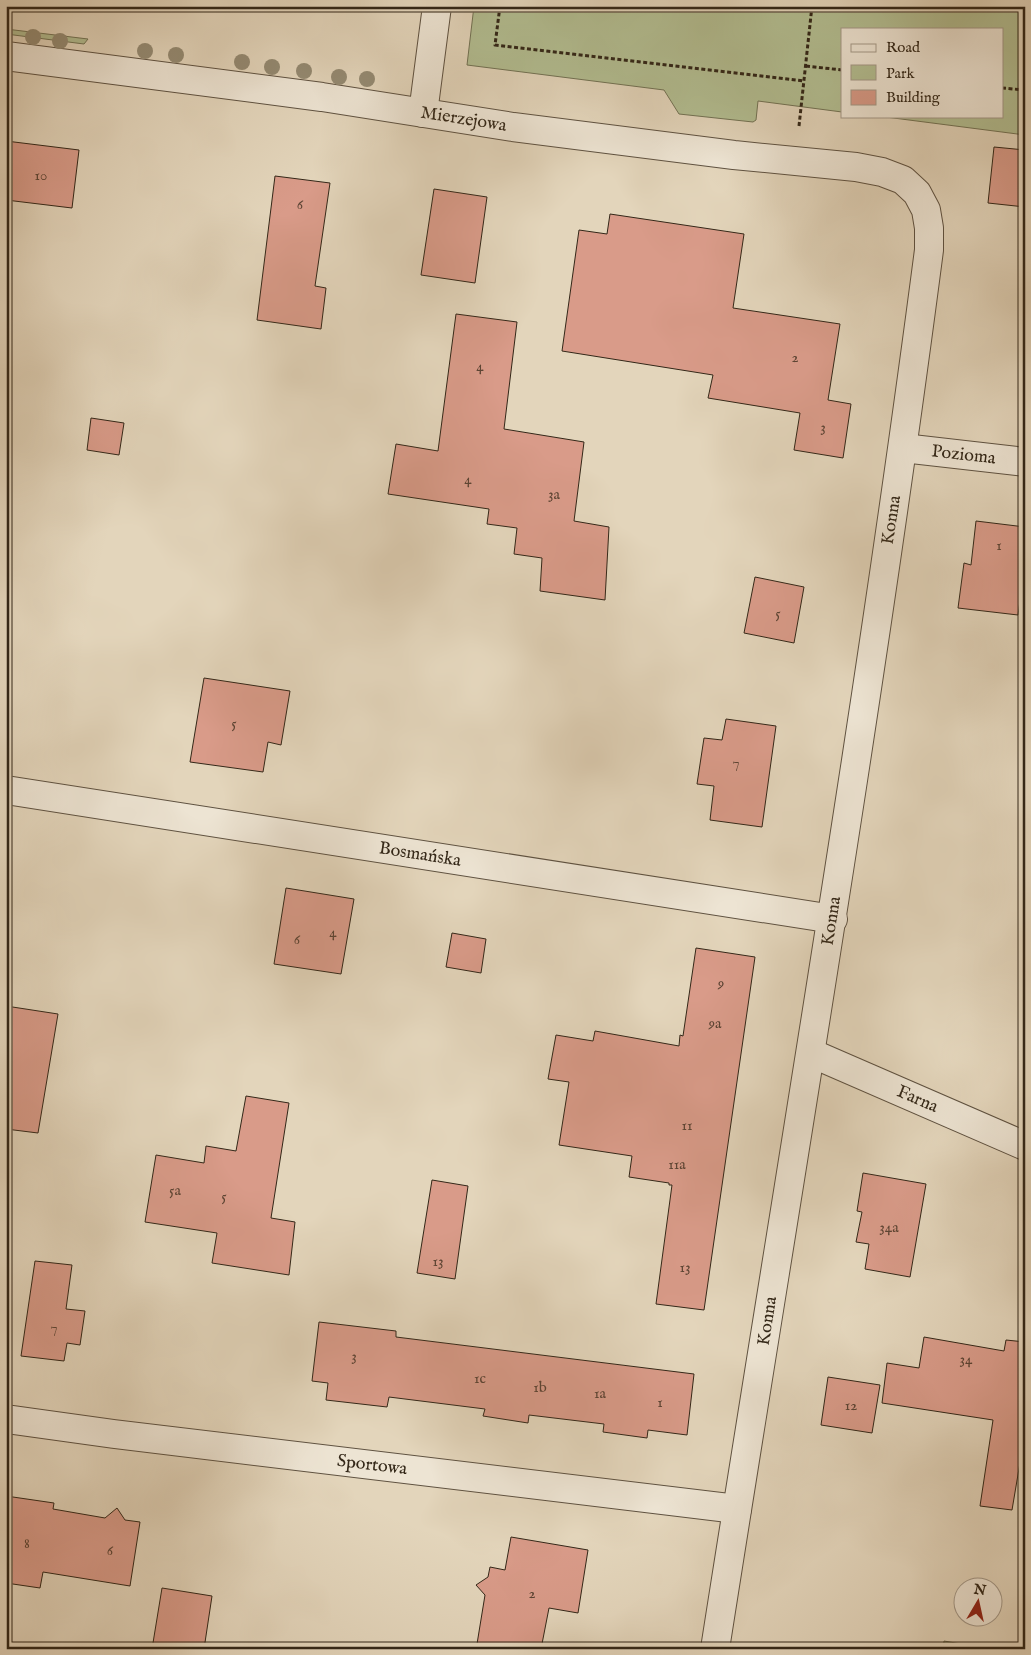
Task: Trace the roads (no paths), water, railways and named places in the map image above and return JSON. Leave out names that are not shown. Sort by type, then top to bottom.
[{"type":"street","points":[[423,113],[437,6]]},
{"type":"street","name":"Mierzejowa","points":[[6,56],[322,97],[522,128],[734,155],[856,167],[882,172],[902,180],[917,193]]},
{"type":"street","name":"Konna","points":[[715,1649],[833,919],[903,448],[929,250],[929,228],[926,210],[917,193]]},
{"type":"street","name":"Pozioma","points":[[903,448],[1025,462]]},
{"type":"street","name":"Bosmańska","points":[[6,790],[833,919]]},
{"type":"street","name":"Farna","points":[[811,1053],[1025,1146]]},
{"type":"street","name":"Sportowa","points":[[6,1419],[114,1434],[737,1509]]}]
